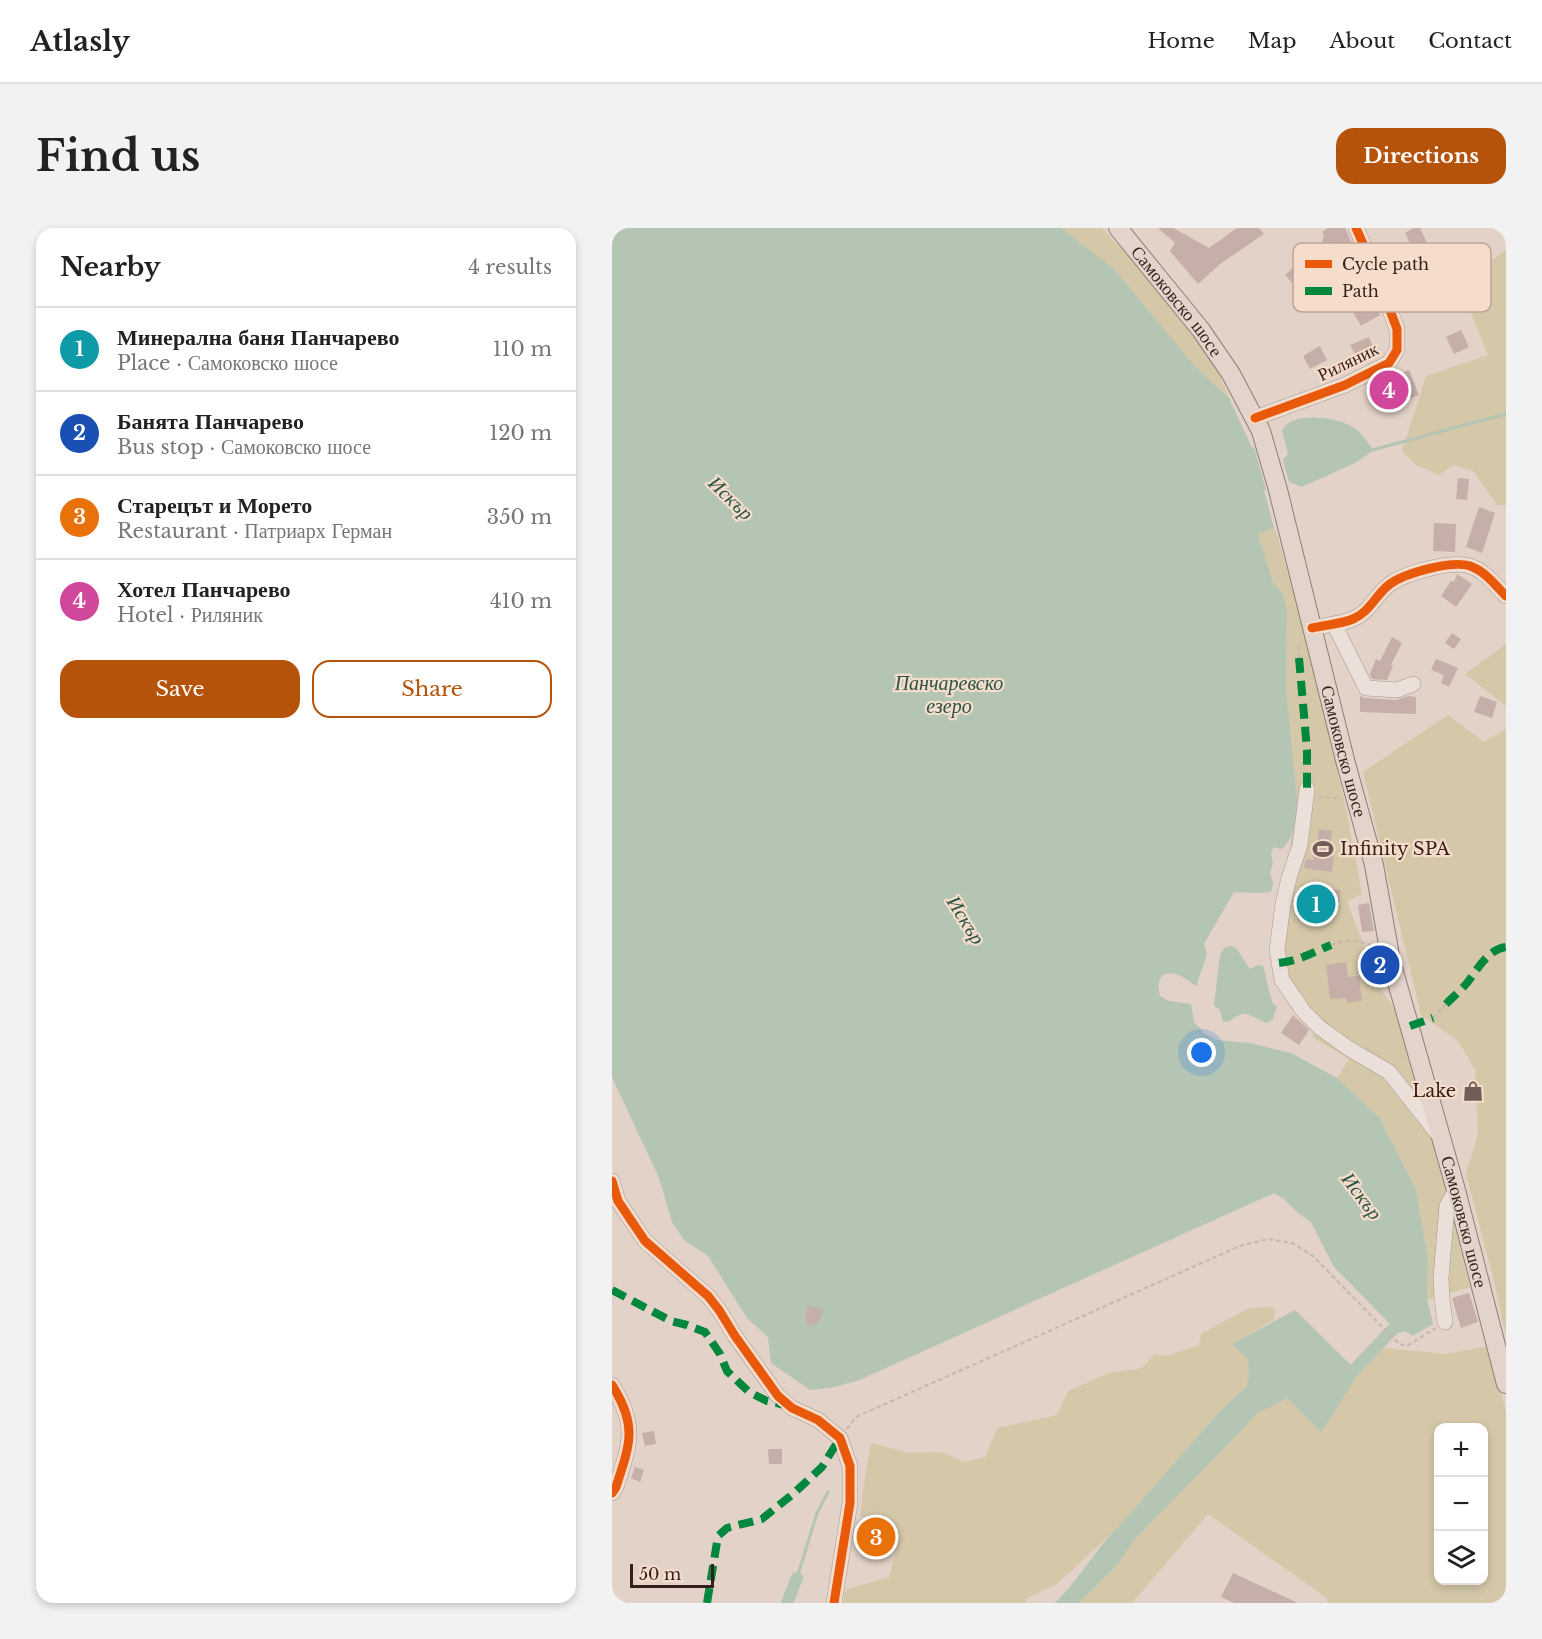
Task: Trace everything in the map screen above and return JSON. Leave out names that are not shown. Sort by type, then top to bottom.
[{"type":"main road","name":"Самоковско шосе","points":[[1118,228],[1201,330],[1231,374],[1255,418],[1267,449],[1374,865],[1389,952],[1456,1190],[1506,1384]]},
{"type":"street","name":"Риляник","points":[[1356,228],[1363,243]]},
{"type":"street","name":"Риляник","points":[[1255,418],[1345,385],[1389,363],[1397,350],[1397,329],[1391,312]]},
{"type":"street","points":[[1312,628],[1353,619],[1366,611],[1389,585],[1405,575],[1445,566],[1469,566],[1483,573],[1506,596]]},
{"type":"street","points":[[1334,624],[1366,688],[1397,690],[1413,684]]},
{"type":"street","points":[[1307,793],[1300,845],[1282,904],[1277,950],[1282,980],[1304,1012],[1318,1027],[1389,1072],[1442,1139]]},
{"type":"street","points":[[612,1181],[618,1201],[645,1241],[708,1296],[778,1396],[792,1408],[818,1420],[840,1438],[850,1466],[850,1503],[834,1603]]},
{"type":"street","points":[[1445,1322],[1441,1278],[1447,1206],[1456,1190]]},
{"type":"street","points":[[612,1385],[627,1413],[630,1440],[616,1487],[612,1493]]},
{"type":"path","points":[[1307,793],[1356,798]]},
{"type":"path","points":[[1331,945],[1355,940],[1389,952]]},
{"type":"path","points":[[1433,1018],[1446,1004]]},
{"type":"path","points":[[840,1438],[856,1417],[1240,1246],[1268,1239],[1292,1243],[1313,1256],[1399,1344],[1407,1346],[1445,1322]]},
{"type":"shaded area","points":[[1061,228],[1102,228],[1157,287],[1191,329],[1219,374],[1229,398],[1194,365]]},
{"type":"shaded area","points":[[1506,250],[1506,505],[1497,505],[1473,471],[1454,465],[1439,475],[1416,465],[1402,451],[1426,376],[1488,355],[1471,312],[1491,312],[1491,261]]},
{"type":"shaded area","points":[[1274,528],[1307,642],[1346,808],[1362,894],[1347,901],[1381,991],[1397,1010],[1417,1072],[1470,1287],[1427,1300],[1428,1259],[1416,1189],[1379,1117],[1337,1078],[1349,1059],[1312,1037],[1316,1029],[1278,980],[1291,838],[1298,808],[1286,688],[1287,610],[1283,594],[1273,584],[1258,534]]},
{"type":"shaded area","points":[[1506,644],[1506,706],[1465,674]]},
{"type":"shaded area","points":[[1448,715],[1484,742],[1506,729],[1506,1336],[1466,1174],[1478,1134],[1475,1070],[1457,1040],[1421,1015],[1363,772]]},
{"type":"shaded area","points":[[1275,1307],[1274,1319],[1233,1344],[1273,1384],[1241,1393],[1220,1411],[1121,1525],[1057,1584],[1028,1598],[1025,1603],[843,1603],[845,1590],[889,1577],[895,1555],[895,1546],[875,1520],[860,1516],[871,1443],[909,1453],[942,1452],[965,1462],[985,1457],[997,1428],[1057,1415],[1068,1391],[1109,1373],[1142,1368],[1155,1354],[1167,1356],[1199,1345],[1201,1334],[1249,1308]]},
{"type":"shaded area","points":[[1489,1346],[1506,1412],[1506,1603],[1327,1603],[1327,1598],[1208,1514],[1132,1603],[1079,1603],[1118,1564],[1135,1539],[1258,1411],[1287,1398],[1321,1431],[1359,1373],[1384,1348],[1447,1354]]},
{"type":"water","name":"Панчаревско езеро","points":[[612,228],[1061,228],[1113,268],[1194,365],[1229,398],[1252,448],[1283,459],[1288,454],[1282,430],[1288,423],[1314,417],[1338,421],[1355,428],[1374,450],[1357,462],[1302,487],[1289,482],[1264,490],[1274,528],[1258,534],[1273,583],[1283,594],[1287,610],[1286,688],[1298,808],[1296,819],[1286,845],[1282,849],[1274,847],[1271,853],[1273,864],[1270,873],[1273,883],[1271,892],[1234,892],[1204,944],[1207,955],[1196,986],[1180,976],[1169,973],[1162,976],[1159,987],[1160,996],[1169,1001],[1191,1004],[1194,1022],[1205,1034],[1217,1040],[1250,1043],[1291,1053],[1337,1078],[1379,1117],[1416,1189],[1428,1259],[1427,1300],[1433,1324],[1413,1336],[1405,1331],[1399,1333],[1334,1267],[1311,1222],[1274,1193],[857,1381],[810,1390],[771,1363],[768,1337],[747,1318],[708,1256],[684,1240],[672,1222],[659,1178],[612,1077]]},
{"type":"water","points":[[1230,946],[1236,948],[1250,969],[1257,965],[1263,966],[1265,970],[1273,1004],[1277,1006],[1273,1019],[1267,1023],[1245,1014],[1223,1022],[1220,1010],[1214,1006],[1220,955],[1224,948]]},
{"type":"water","points":[[1295,1310],[1359,1373],[1321,1432],[1287,1398],[1258,1412],[1135,1539],[1118,1564],[1079,1603],[1055,1603],[1220,1411],[1247,1386],[1248,1359],[1232,1344]]},
{"type":"pier","points":[[1253,443],[1282,456],[1290,486],[1267,493]]},
{"type":"building","points":[[1158,228],[1173,228],[1209,248],[1237,228],[1259,228],[1264,234],[1220,264],[1198,284],[1170,251],[1175,243]]},
{"type":"building","points":[[1328,228],[1345,228],[1352,243],[1322,242],[1324,235],[1322,232]]},
{"type":"building","points":[[1414,228],[1420,228],[1427,243],[1410,243],[1405,233]]},
{"type":"building","points":[[1293,268],[1293,284],[1285,275]]},
{"type":"building","points":[[1353,312],[1378,312],[1380,315],[1361,326]]},
{"type":"building","points":[[1461,330],[1469,347],[1454,354],[1446,337]]},
{"type":"building","points":[[1369,337],[1376,355],[1364,360],[1358,359],[1350,345]]},
{"type":"building","points":[[1320,346],[1327,360],[1310,369],[1303,356]]},
{"type":"building","points":[[1409,370],[1419,395],[1391,406],[1381,382]]},
{"type":"building","points":[[1458,478],[1469,479],[1467,500],[1456,499]]},
{"type":"building","points":[[1479,507],[1495,513],[1482,553],[1466,547]]},
{"type":"building","points":[[1434,523],[1456,524],[1455,552],[1433,551]]},
{"type":"building","points":[[1457,574],[1472,584],[1456,607],[1441,596],[1451,581],[1454,582]]},
{"type":"building","points":[[1452,633],[1461,639],[1454,649],[1445,643]]},
{"type":"building","points":[[1392,637],[1402,643],[1391,665],[1393,666],[1387,680],[1372,679],[1370,674],[1376,659],[1380,661]]},
{"type":"building","points":[[1436,659],[1458,668],[1449,687],[1441,683],[1444,675],[1431,670]]},
{"type":"building","points":[[1360,696],[1396,700],[1408,696],[1416,697],[1416,714],[1360,712]]},
{"type":"building","points":[[1480,696],[1497,702],[1492,718],[1474,712]]},
{"type":"building","points":[[1319,829],[1332,831],[1329,852],[1334,853],[1332,872],[1304,868],[1306,859],[1313,860]]},
{"type":"building","points":[[1302,884],[1341,890],[1339,904],[1333,903],[1331,919],[1318,917],[1317,923],[1307,921],[1308,916],[1297,914]]},
{"type":"building","points":[[1369,903],[1374,931],[1362,932],[1358,905]]},
{"type":"building","points":[[1346,962],[1348,977],[1359,976],[1362,1001],[1347,1003],[1346,998],[1330,999],[1326,965]]},
{"type":"building","points":[[1293,1015],[1309,1030],[1299,1045],[1281,1033]]},
{"type":"building","points":[[1469,1293],[1478,1322],[1461,1328],[1452,1298]]},
{"type":"building","points":[[808,1305],[823,1310],[816,1324],[808,1325],[806,1322]]},
{"type":"building","points":[[654,1431],[656,1444],[645,1446],[642,1433]]},
{"type":"building","points":[[768,1449],[782,1449],[782,1464],[769,1464]]},
{"type":"building","points":[[635,1467],[644,1470],[640,1482],[631,1478]]},
{"type":"building","points":[[1233,1573],[1298,1603],[1234,1603],[1221,1597]]},
{"type":"waterway","points":[[1372,450],[1506,414]]},
{"type":"waterway","points":[[1341,1373],[1355,1369],[1394,1328]]},
{"type":"waterway","points":[[797,1578],[817,1513],[828,1492]]},
{"type":"waterway","points":[[787,1603],[797,1578]]},
{"type":"marked path","points":[[1299,658],[1307,750],[1307,789]]},
{"type":"marked path","points":[[1279,963],[1300,958],[1331,945]]},
{"type":"marked path","points":[[1446,1004],[1467,983],[1488,956],[1506,947]]},
{"type":"marked path","points":[[1410,1026],[1433,1018]]},
{"type":"marked path","points":[[612,1290],[671,1321],[705,1332],[720,1354],[727,1371],[749,1392],[767,1401],[785,1405]]},
{"type":"marked path","points":[[707,1603],[718,1536],[727,1528],[762,1519],[822,1467],[840,1438]]},
{"type":"cycle path","points":[[1356,228],[1363,243]]},
{"type":"cycle path","points":[[1255,418],[1345,385],[1389,363],[1397,350],[1397,329],[1391,312]]},
{"type":"cycle path","points":[[1312,628],[1353,619],[1364,612],[1390,584],[1406,576],[1441,566],[1462,565],[1475,568],[1490,579],[1506,596]]},
{"type":"cycle path","points":[[612,1181],[618,1201],[645,1241],[708,1296],[778,1396],[792,1408],[818,1420],[840,1438],[850,1466],[850,1503],[834,1603]]},
{"type":"cycle path","points":[[612,1385],[626,1412],[629,1435],[625,1459],[612,1493]]},
{"type":"place","name":"Хотел Панчарево","points":[[1389,390]]},
{"type":"place","name":"Infinity SPA","points":[[1323,849]]},
{"type":"place","name":"Минерална баня Панчарево","points":[[1316,904]]},
{"type":"place","name":"Банята Панчарево","points":[[1380,965]]},
{"type":"place","name":"Lake","points":[[1473,1091]]},
{"type":"place","name":"Старецът и Морето","points":[[876,1537]]},
{"type":"water label","name":"Искър","points":[[731,498]]},
{"type":"water label","name":"Искър","points":[[966,920]]},
{"type":"water label","name":"Искър","points":[[1362,1196]]}]
